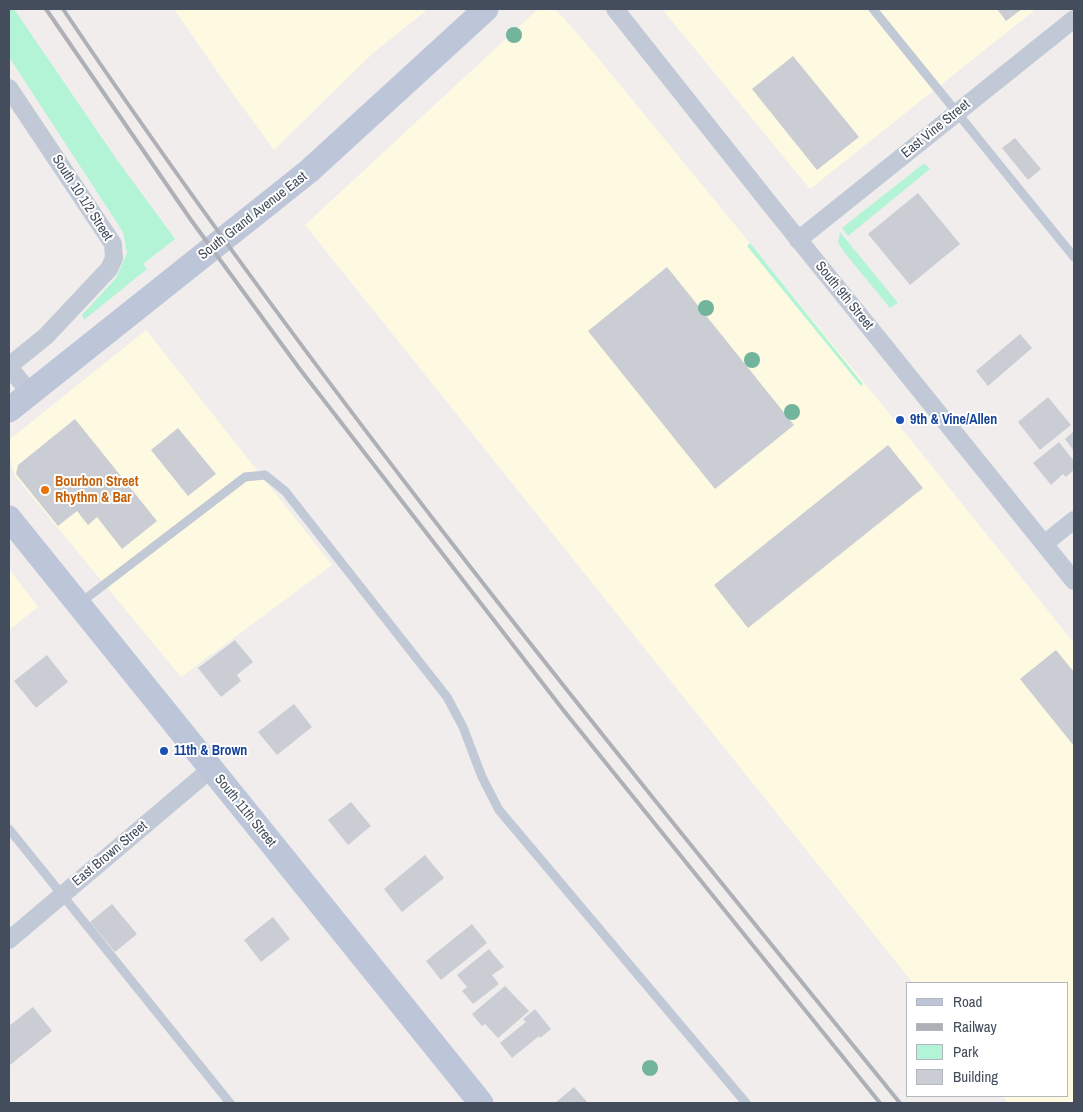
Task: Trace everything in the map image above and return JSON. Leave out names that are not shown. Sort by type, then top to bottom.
[{"type":"street","name":"South Grand Avenue East","points":[[9,410],[309,171],[486,9]]},
{"type":"street","name":"South 9th Street","points":[[615,9],[798,240],[1074,581]]},
{"type":"street","name":"East Vine Street","points":[[798,240],[1074,19]]},
{"type":"street","name":"South 10 1/2 Street","points":[[9,88],[112,244],[114,258],[109,269],[46,336],[9,367],[30,393]]},
{"type":"street","name":"South 11th Street","points":[[9,518],[481,1103]]},
{"type":"street","points":[[1044,544],[1074,520]]},
{"type":"street","name":"East Brown Street","points":[[9,940],[211,769]]},
{"type":"lane","points":[[873,9],[1074,257]]},
{"type":"lane","points":[[78,604],[245,477],[265,476],[285,491],[447,697],[463,727],[482,777],[499,810],[746,1103]]},
{"type":"lane","points":[[9,829],[230,1103]]},
{"type":"shaded area","points":[[174,9],[428,9],[373,53],[274,150]]},
{"type":"shaded area","points":[[662,9],[1036,9],[810,189]]},
{"type":"shaded area","points":[[537,10],[555,10],[563,17],[902,429],[1074,643],[1074,1103],[1008,1103],[1003,1097],[1068,1097],[1068,982],[912,982],[305,225]]},
{"type":"shaded area","points":[[146,330],[332,565],[181,677],[15,476],[9,455],[9,440]]},
{"type":"shaded area","points":[[9,569],[38,607],[9,630]]},
{"type":"green space","points":[[9,9],[14,9],[115,157],[175,239],[143,264],[147,269],[84,320],[82,315],[116,278],[127,253],[123,232],[9,57]]},
{"type":"green space","points":[[923,164],[930,169],[848,236],[842,228]]},
{"type":"green space","points":[[840,232],[898,303],[890,308],[848,257],[838,243]]},
{"type":"green space","points":[[750,243],[863,384],[861,386],[747,246]]},
{"type":"building","points":[[997,9],[1022,9],[1006,21]]},
{"type":"building","points":[[793,56],[859,137],[817,170],[752,89]]},
{"type":"building","points":[[1015,138],[1041,169],[1028,180],[1002,148]]},
{"type":"building","points":[[918,193],[960,244],[910,285],[868,234]]},
{"type":"building","points":[[667,267],[794,425],[715,489],[588,331]]},
{"type":"building","points":[[1020,334],[1032,348],[988,386],[976,371]]},
{"type":"building","points":[[1048,397],[1071,425],[1040,450],[1018,422]]},
{"type":"building","points":[[75,419],[157,521],[122,549],[97,517],[88,525],[77,511],[58,526],[16,474],[18,465]]},
{"type":"building","points":[[178,428],[216,474],[188,496],[151,450]]},
{"type":"building","points":[[1074,431],[1074,451],[1065,439]]},
{"type":"building","points":[[1059,442],[1074,461],[1074,470],[1066,477],[1063,474],[1051,485],[1033,463]]},
{"type":"building","points":[[888,445],[923,488],[748,628],[714,585]]},
{"type":"building","points":[[235,640],[253,662],[237,675],[241,681],[221,697],[198,668]]},
{"type":"building","points":[[1056,650],[1074,672],[1074,746],[1020,679]]},
{"type":"building","points":[[47,655],[68,682],[36,708],[14,681]]},
{"type":"building","points":[[294,704],[312,727],[277,755],[258,732]]},
{"type":"building","points":[[351,802],[371,826],[348,845],[328,820]]},
{"type":"building","points":[[425,855],[444,878],[402,912],[384,889]]},
{"type":"building","points":[[112,904],[137,934],[115,952],[90,922]]},
{"type":"building","points":[[273,917],[290,939],[261,962],[244,940]]},
{"type":"building","points":[[472,924],[487,943],[441,980],[426,961]]},
{"type":"building","points":[[489,949],[504,967],[492,975],[499,984],[473,1004],[462,991],[467,987],[457,975]]},
{"type":"building","points":[[505,986],[529,1011],[498,1038],[485,1024],[482,1026],[472,1014]]},
{"type":"building","points":[[33,1007],[52,1031],[10,1065],[9,1026]]},
{"type":"building","points":[[535,1009],[551,1029],[540,1038],[539,1036],[512,1058],[500,1043],[526,1022],[523,1019]]},
{"type":"building","points":[[574,1087],[588,1103],[555,1103]]},
{"type":"railway","points":[[46,9],[191,220],[299,368],[564,711],[880,1103]]},
{"type":"railway","points":[[63,9],[261,291],[364,429],[576,701],[900,1103]]},
{"type":"place","name":"9th & Vine/Allen","points":[[900,420]]},
{"type":"place","name":"Bourbon Street Rhythm & Bar","points":[[45,490]]},
{"type":"place","name":"11th & Brown","points":[[164,751]]}]
